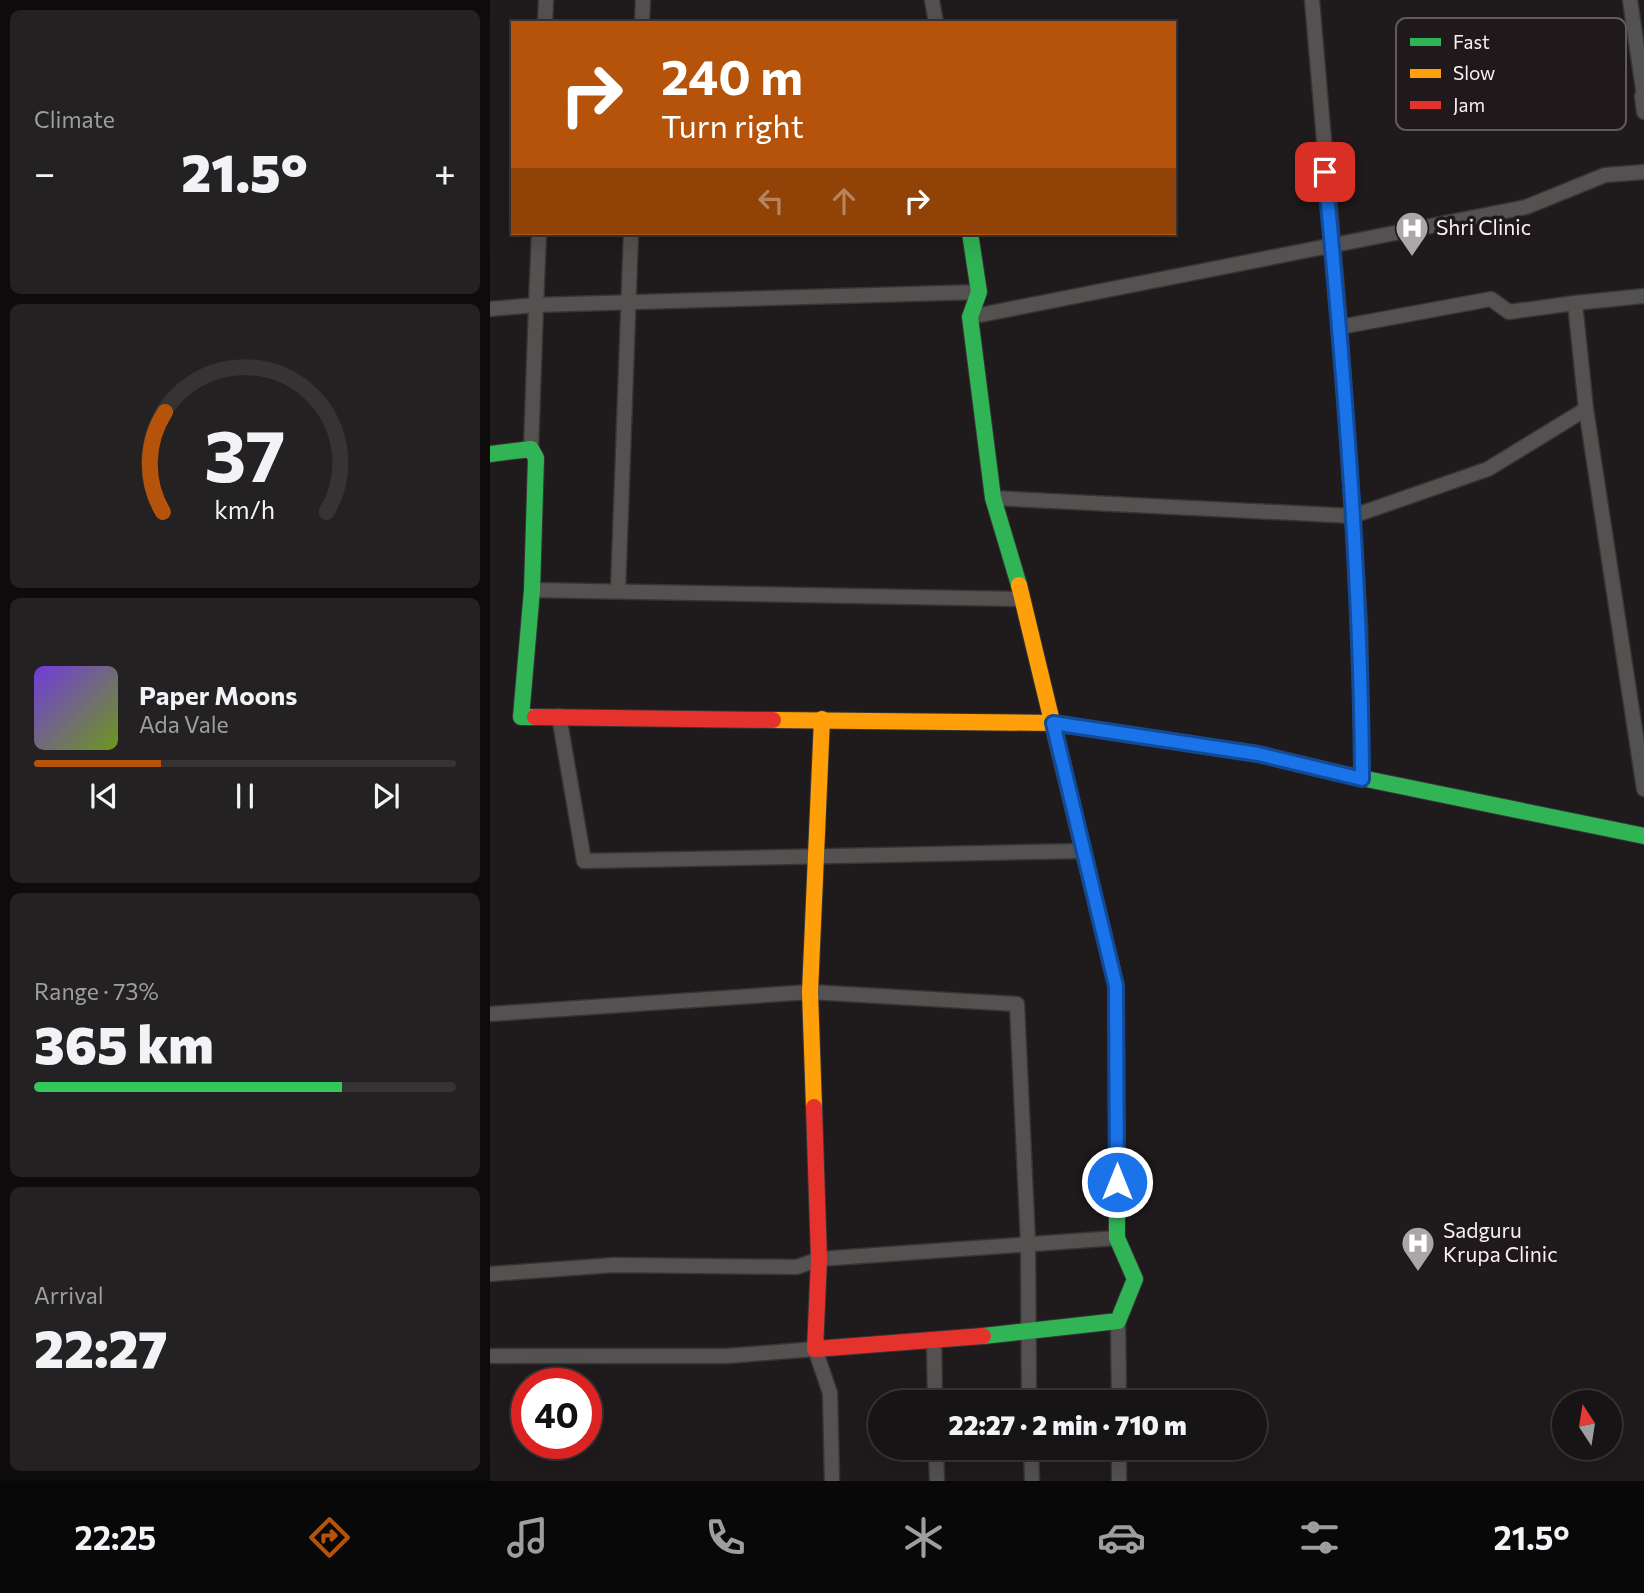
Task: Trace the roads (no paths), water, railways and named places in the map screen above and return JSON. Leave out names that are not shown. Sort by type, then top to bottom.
[{"type":"street","points":[[545,0],[545,21]]},
{"type":"street","points":[[642,21],[643,0]]},
{"type":"street","points":[[932,0],[936,21]]},
{"type":"street","points":[[1312,0],[1353,516],[1360,627],[1362,779]]},
{"type":"street","points":[[1630,0],[1644,111]]},
{"type":"street","points":[[970,317],[1526,207],[1605,175],[1644,172]]},
{"type":"street","points":[[539,235],[531,449],[536,458],[532,590],[521,717],[1053,723],[1258,754],[1362,779],[1400,784],[1644,836]]},
{"type":"street","points":[[618,590],[631,235]]},
{"type":"street","points":[[970,235],[979,292],[970,317],[993,498],[1023,599],[1075,806],[1116,986],[1117,1238],[1135,1279],[1118,1321],[1118,1390]]},
{"type":"street","points":[[490,309],[628,300],[979,292]]},
{"type":"street","points":[[1340,327],[1491,299],[1509,312],[1644,296]]},
{"type":"street","points":[[1575,303],[1586,409],[1640,732],[1644,789]]},
{"type":"street","points":[[993,498],[1353,516],[1488,469],[1586,409]]},
{"type":"street","points":[[490,454],[531,449]]},
{"type":"street","points":[[532,590],[1023,599]]},
{"type":"street","points":[[559,716],[584,861],[1083,850]]},
{"type":"street","points":[[822,719],[810,992],[819,1259],[815,1349],[830,1393],[832,1481]]},
{"type":"street","points":[[490,1014],[810,992],[1017,1004],[1028,1242],[1029,1390]]},
{"type":"street","points":[[490,1273],[614,1265],[797,1267],[819,1259],[1028,1242],[1117,1238]]},
{"type":"street","points":[[490,1356],[727,1356],[1027,1333],[1118,1321]]},
{"type":"street","points":[[934,1340],[935,1390]]},
{"type":"street","points":[[936,1460],[937,1481]]},
{"type":"street","points":[[1031,1460],[1032,1481]]},
{"type":"street","points":[[1119,1460],[1119,1481]]},
{"type":"place","name":"Shri Clinic","points":[[1412,258]]},
{"type":"place","name":"Sadguru Krupa Clinic","points":[[1418,1273]]}]
